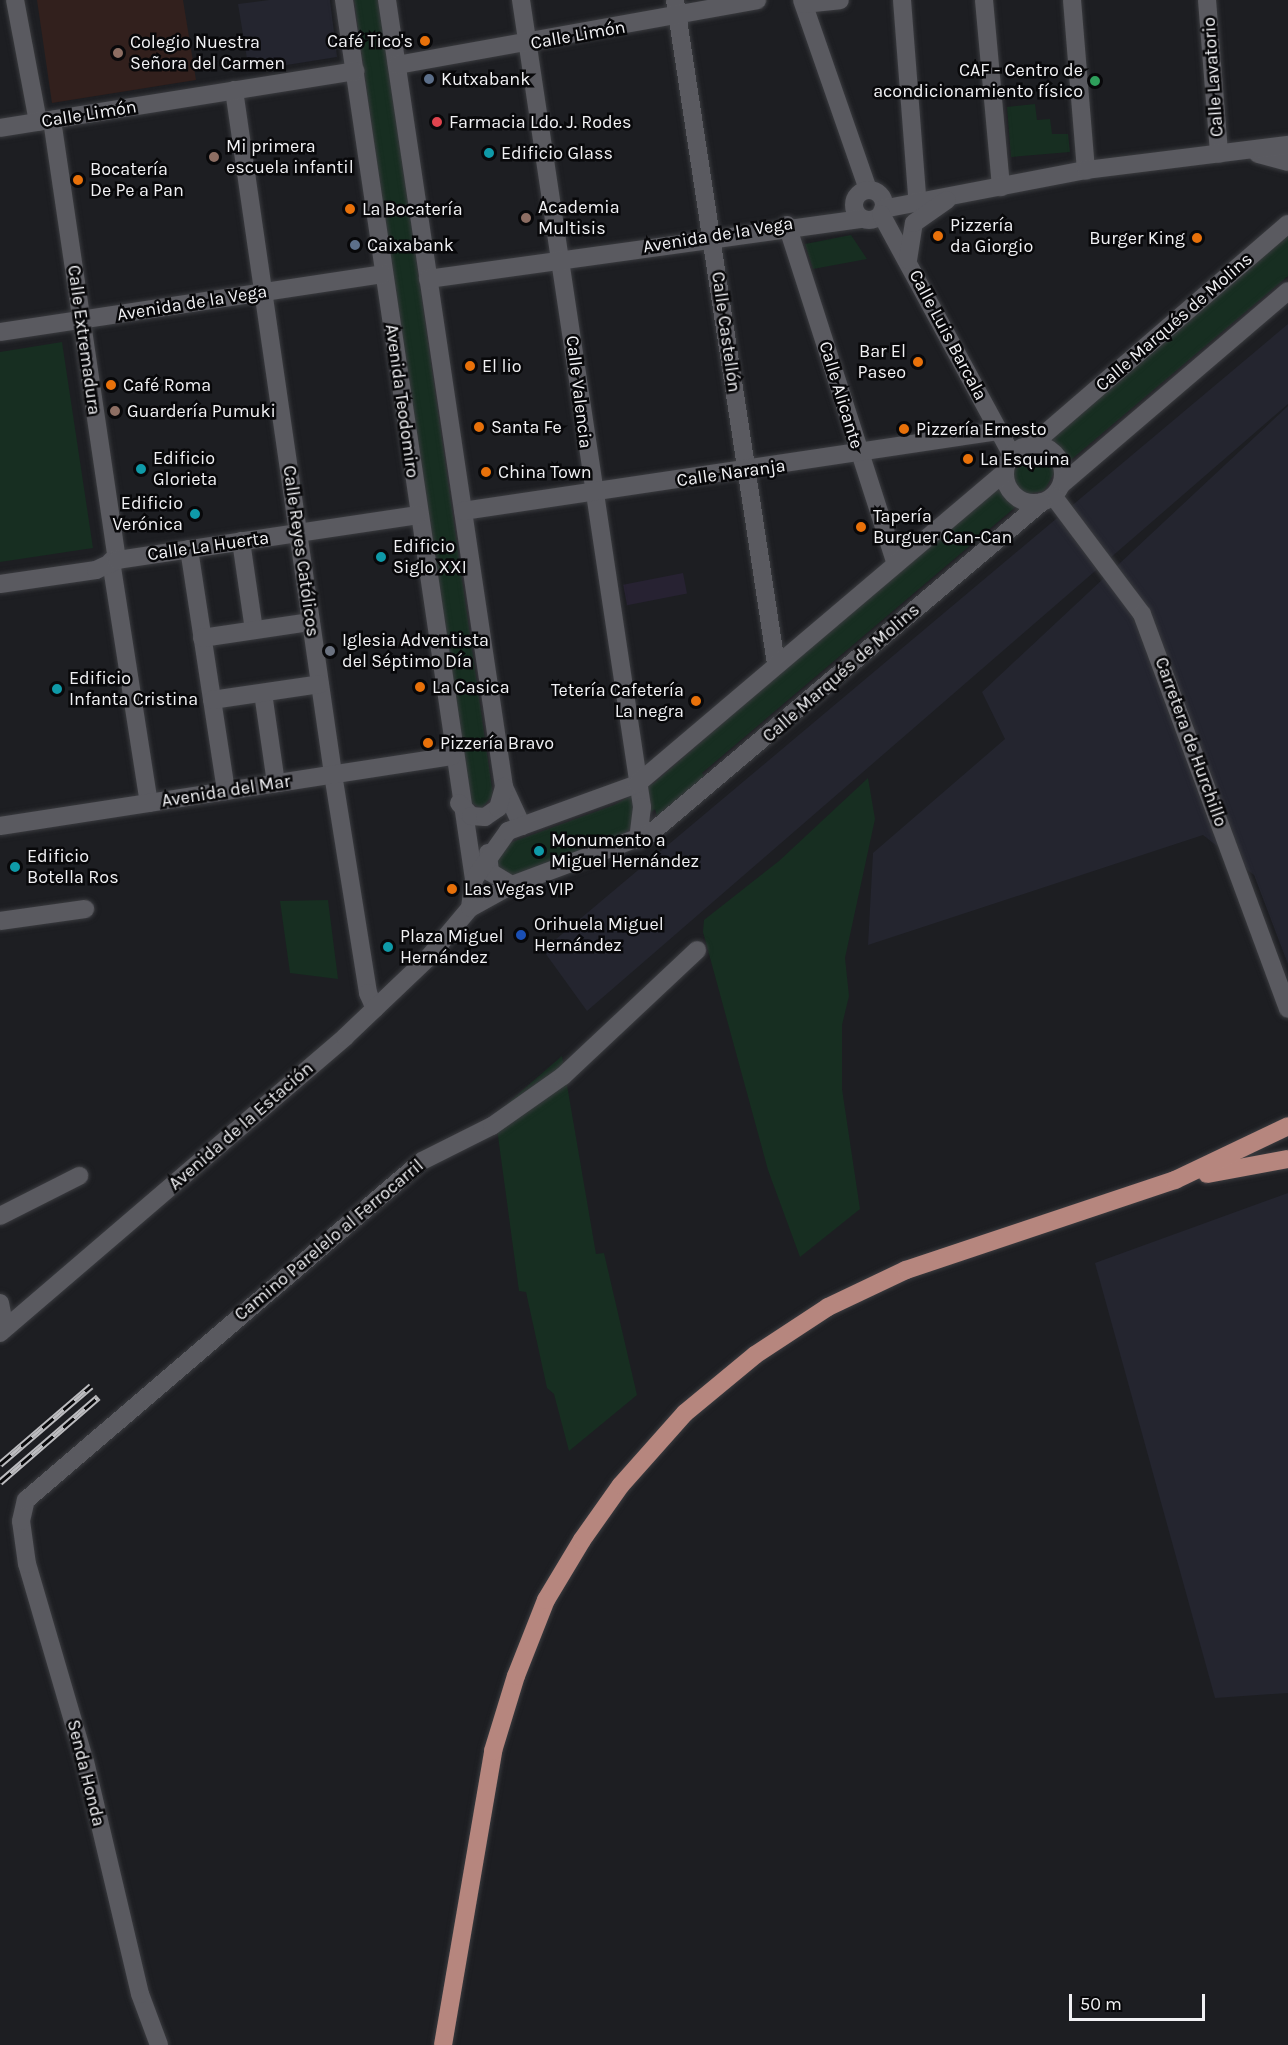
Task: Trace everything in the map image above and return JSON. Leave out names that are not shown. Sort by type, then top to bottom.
[{"type":"main road","points":[[443,2045],[493,1751],[516,1676],[546,1600],[621,1485],[685,1413],[755,1355],[828,1307],[906,1270],[1175,1180],[1288,1126]]},
{"type":"main road","points":[[1175,1180],[1288,1159]]},
{"type":"street","name":"Calle Extremadura","points":[[15,0],[45,121],[81,320],[149,803]]},
{"type":"street","name":"Avenida Teodomiro","points":[[344,0],[452,756],[474,879],[470,908]]},
{"type":"street","points":[[387,0],[504,787],[522,826]]},
{"type":"street","name":"Calle Valencia","points":[[521,0],[561,259],[592,493],[637,784]]},
{"type":"street","name":"Calle Limón","points":[[397,65],[528,44],[676,9],[757,0]]},
{"type":"street","points":[[840,0],[803,2],[870,206],[924,195],[957,195],[1086,171],[1288,145]]},
{"type":"street","points":[[902,0],[924,195]]},
{"type":"street","points":[[984,0],[1000,187]]},
{"type":"street","points":[[1072,0],[1086,171]]},
{"type":"street","name":"Calle Lavatorio","points":[[1207,0],[1227,153]]},
{"type":"street","name":"Calle Castellón","points":[[676,9],[776,664]]},
{"type":"street","name":"Calle Limón","points":[[0,128],[355,71]]},
{"type":"street","name":"Calle Reyes Católicos","points":[[234,90],[333,774],[368,993],[375,1009]]},
{"type":"street","points":[[1227,153],[1276,154],[1288,162]]},
{"type":"street","points":[[908,260],[914,223],[957,195]]},
{"type":"street","name":"Avenida de la Vega","points":[[428,279],[830,219],[870,206]]},
{"type":"street","name":"Calle Luis Barcala","points":[[870,206],[896,239],[908,260],[998,431]]},
{"type":"street","name":"Calle Alicante","points":[[787,225],[896,564]]},
{"type":"street","name":"Calle Marqués de Molins","points":[[474,879],[488,853],[501,836],[522,826],[637,784],[896,564],[1018,454],[1288,225]]},
{"type":"street","name":"Avenida de la Vega","points":[[0,332],[384,274]]},
{"type":"street","name":"Calle Marqués de Molins","points":[[470,908],[512,885],[638,840],[1053,494],[1288,291]]},
{"type":"street","points":[[998,431],[1018,454],[1017,497],[1053,494],[1060,460],[1049,448],[1018,454]]},
{"type":"street","name":"Calle Naranja","points":[[463,511],[859,454],[998,431]]},
{"type":"street","name":"Carretera de Hurchillo","points":[[1053,494],[1142,614],[1288,1009]]},
{"type":"street","name":"Calle La Huerta","points":[[0,584],[96,570],[114,560],[418,515]]},
{"type":"street","points":[[241,541],[254,630]]},
{"type":"street","points":[[189,549],[226,791]]},
{"type":"street","points":[[202,638],[311,622]]},
{"type":"street","points":[[212,700],[320,684]]},
{"type":"street","points":[[263,693],[276,783]]},
{"type":"street","name":"Avenida del Mar","points":[[0,826],[452,756]]},
{"type":"street","points":[[637,784],[643,817],[638,840]]},
{"type":"street","points":[[459,803],[471,816],[485,817],[498,808],[504,787]]},
{"type":"street","points":[[488,853],[490,872],[512,885]]},
{"type":"street","name":"Avenida de la Estación","points":[[3,1330],[375,1009],[470,908]]},
{"type":"street","points":[[0,921],[85,909]]},
{"type":"street","name":"Camino Parelelo al Ferrocarril","points":[[26,1500],[422,1161],[492,1126],[562,1076],[697,950]]},
{"type":"street","points":[[0,1216],[79,1176]]},
{"type":"street","points":[[0,1304],[3,1330]]},
{"type":"street","name":"Senda Honda","points":[[26,1500],[21,1521],[27,1563],[85,1762],[140,1994],[159,2045]]},
{"type":"shaded area","name":"Colegio Nuestra Señora del Carmen","points":[[37,0],[183,0],[196,80],[52,103]]},
{"type":"shaded area","points":[[269,0],[330,0],[337,57],[249,71],[238,4]]},
{"type":"shaded area","points":[[1288,324],[1288,404],[587,1011],[543,950]]},
{"type":"shaded area","points":[[1288,406],[1288,964],[1254,875],[1203,835],[868,945],[873,853],[1005,739],[982,692]]},
{"type":"shaded area","points":[[683,573],[687,594],[627,605],[623,585]]},
{"type":"shaded area","points":[[1288,1193],[1288,1693],[1215,1698],[1095,1263]]},
{"type":"green space","points":[[354,0],[379,0],[493,795],[481,809],[466,799]]},
{"type":"green space","points":[[1035,104],[1037,120],[1050,119],[1052,134],[1068,134],[1070,152],[1011,157],[1007,107]]},
{"type":"green space","points":[[1288,233],[1288,276],[1053,475],[1044,491],[1032,493],[702,773],[705,777],[657,816],[655,809],[621,836],[510,891],[490,850],[614,805],[654,783]]},
{"type":"green space","points":[[851,235],[867,259],[813,269],[805,244]]},
{"type":"green space","points":[[62,342],[93,548],[0,562],[0,352]]},
{"type":"green space","points":[[868,778],[875,819],[845,958],[849,996],[842,1025],[842,1089],[860,1209],[800,1257],[768,1170],[703,932],[704,920],[779,861]]},
{"type":"green space","points":[[328,900],[338,979],[290,973],[280,901]]},
{"type":"green space","points":[[562,1056],[596,1254],[604,1253],[637,1395],[569,1451],[554,1394],[547,1388],[526,1292],[519,1291],[495,1114]]},
{"type":"railway","points":[[0,1464],[91,1386]]},
{"type":"railway","points":[[0,1482],[98,1397]]},
{"type":"place","name":"Café Tico's","points":[[425,41]]},
{"type":"place","name":"Colegio Nuestra Señora del Carmen","points":[[118,53]]},
{"type":"place","name":"Kutxabank","points":[[429,79]]},
{"type":"place","name":"CAF - Centro de acondicionamiento físico","points":[[1095,81]]},
{"type":"place","name":"Farmacia Ldo. J. Rodes","points":[[437,122]]},
{"type":"place","name":"Edificio Glass","points":[[489,153]]},
{"type":"place","name":"Mi primera escuela infantil","points":[[214,157]]},
{"type":"place","name":"Bocatería De Pe a Pan","points":[[78,180]]},
{"type":"place","name":"La Bocatería","points":[[350,209]]},
{"type":"place","name":"Academia Multisis","points":[[526,218]]},
{"type":"place","name":"Pizzería da Giorgio","points":[[938,236]]},
{"type":"place","name":"Burger King","points":[[1197,238]]},
{"type":"place","name":"Caixabank","points":[[355,245]]},
{"type":"place","name":"Bar El Paseo","points":[[918,362]]},
{"type":"place","name":"El lio","points":[[470,366]]},
{"type":"place","name":"Café Roma","points":[[111,385]]},
{"type":"place","name":"Guardería Pumuki","points":[[115,411]]},
{"type":"place","name":"Santa Fe","points":[[479,427]]},
{"type":"place","name":"Pizzería Ernesto","points":[[904,429]]},
{"type":"place","name":"La Esquina","points":[[968,459]]},
{"type":"place","name":"Edificio Glorieta","points":[[141,469]]},
{"type":"place","name":"China Town","points":[[486,472]]},
{"type":"place","name":"Edificio Verónica","points":[[195,514]]},
{"type":"place","name":"Tapería Burguer Can-Can","points":[[861,527]]},
{"type":"place","name":"Edificio Siglo XXI","points":[[381,557]]},
{"type":"place","name":"Iglesia Adventista del Séptimo Día","points":[[330,651]]},
{"type":"place","name":"La Casica","points":[[420,687]]},
{"type":"place","name":"Edificio Infanta Cristina","points":[[57,689]]},
{"type":"place","name":"Tetería Cafetería La negra","points":[[696,701]]},
{"type":"place","name":"Pizzería Bravo","points":[[428,743]]},
{"type":"place","name":"Monumento a Miguel Hernández","points":[[539,851]]},
{"type":"place","name":"Edificio Botella Ros","points":[[15,867]]},
{"type":"place","name":"Las Vegas VIP","points":[[452,889]]},
{"type":"place","name":"Orihuela Miguel Hernández","points":[[521,935]]},
{"type":"place","name":"Plaza Miguel Hernández","points":[[388,947]]}]
